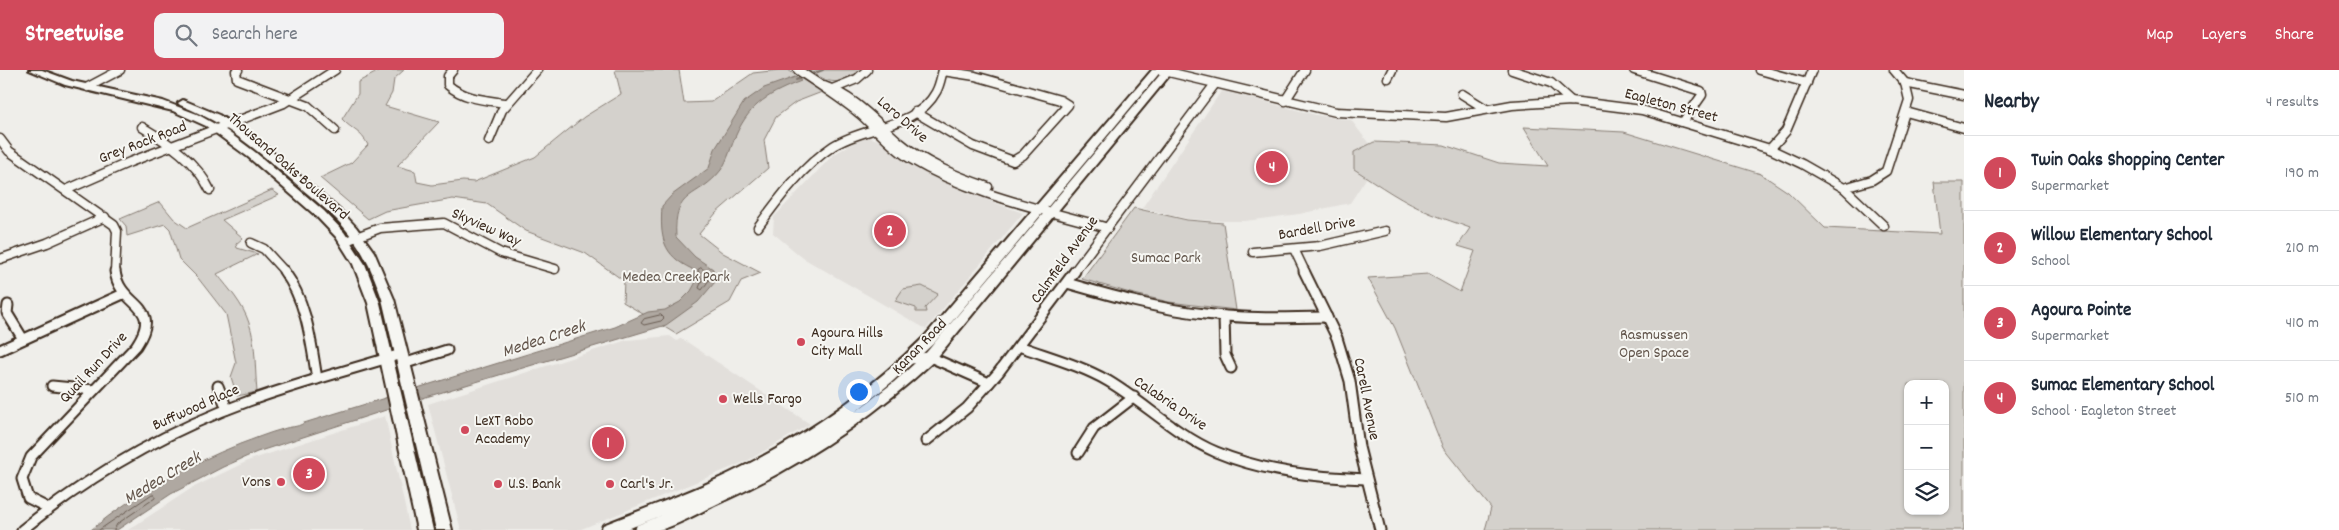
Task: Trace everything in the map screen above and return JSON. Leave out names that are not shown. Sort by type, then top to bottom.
[{"type":"main road","name":"Thousand Oaks Boulevard","points":[[34,70],[53,78],[176,101],[201,109],[230,123],[330,206],[358,236],[380,273],[444,530]]},
{"type":"main road","name":"Thousand Oaks Boulevard","points":[[53,70],[92,85],[189,114],[219,128],[324,217],[346,241],[367,280],[387,359],[425,530]]},
{"type":"main road","name":"Kanan Road","points":[[644,530],[746,485],[785,465],[846,428],[876,407],[930,357],[1047,209],[1163,70]]},
{"type":"main road","name":"Kanan Road","points":[[609,530],[720,484],[795,445],[861,402],[911,359],[1047,209]]},
{"type":"street","points":[[92,85],[120,70]]},
{"type":"street","points":[[238,70],[237,79],[313,109],[326,124],[335,130]]},
{"type":"street","name":"Grey Rock Road","points":[[288,98],[326,70]]},
{"type":"street","name":"Grey Rock Road","points":[[66,190],[130,162],[230,123],[241,121],[288,98],[336,70]]},
{"type":"street","points":[[453,70],[448,76],[448,85],[456,92],[505,103]]},
{"type":"street","points":[[489,141],[494,123],[505,103],[536,70]]},
{"type":"street","name":"Laro Drive","points":[[799,70],[819,84],[868,110],[909,149],[963,178]]},
{"type":"street","points":[[831,90],[857,79],[867,70]]},
{"type":"street","name":"Eagleton Street","points":[[1163,70],[1336,112],[1425,118],[1463,115],[1512,105],[1571,101],[1621,106],[1684,122],[1770,149],[1824,175],[1844,188],[1884,226]]},
{"type":"street","points":[[1285,101],[1305,70]]},
{"type":"street","points":[[1388,78],[1392,70]]},
{"type":"street","points":[[1512,70],[1551,83],[1571,101]]},
{"type":"street","points":[[1634,70],[1701,91],[1702,95],[1684,122]]},
{"type":"street","points":[[1760,70],[1807,83]]},
{"type":"street","points":[[1770,149],[1786,131],[1812,70]]},
{"type":"street","points":[[1844,188],[1866,184],[1878,178],[1886,170],[1909,100],[1905,83],[1894,70]]},
{"type":"street","points":[[758,227],[772,208],[824,153],[844,140],[915,112],[925,105],[936,92],[943,71],[975,76],[1060,100],[1068,105],[1023,155],[1013,161],[963,142],[915,112]]},
{"type":"street","points":[[1905,83],[1964,94]]},
{"type":"street","name":"Calmfield Avenue","points":[[926,441],[967,408],[1020,346],[1215,84]]},
{"type":"street","name":"Laro Drive","points":[[831,90],[860,114],[873,128],[919,164],[974,189],[1108,228]]},
{"type":"street","points":[[1462,94],[1486,109]]},
{"type":"street","points":[[1906,112],[1964,128]]},
{"type":"street","points":[[142,127],[162,138],[197,170],[208,183],[210,190]]},
{"type":"street","points":[[0,139],[9,151],[114,225],[117,231],[116,278],[123,294],[0,350]]},
{"type":"street","name":"Laro Drive","points":[[919,164],[925,163],[952,176],[1035,202],[1047,209]]},
{"type":"street","points":[[0,259],[46,244],[105,217]]},
{"type":"street","name":"Skyview Way","points":[[346,241],[380,228],[444,223],[501,253],[555,269]]},
{"type":"street","name":"Bardell Drive","points":[[1252,252],[1295,251],[1345,242],[1385,230]]},
{"type":"street","points":[[251,243],[262,246],[284,269],[297,290],[307,322],[317,379]]},
{"type":"street","name":"Carell Avenue","points":[[1295,251],[1337,338],[1350,381],[1366,480],[1380,530]]},
{"type":"street","points":[[1067,283],[1123,300],[1165,309],[1224,316],[1327,317]]},
{"type":"street","name":"Quail Run Drive","points":[[48,508],[28,498],[22,479],[31,457],[136,346],[146,331],[144,313],[123,294]]},
{"type":"street","points":[[8,305],[7,313],[23,339]]},
{"type":"street","points":[[1224,316],[1225,355],[1231,368]]},
{"type":"street","name":"Calabria Drive","points":[[1020,346],[1086,370],[1134,397],[1172,427],[1197,442],[1236,459],[1279,472],[1313,477],[1366,480]]},
{"type":"street","name":"Buffwood Place","points":[[22,530],[48,508],[108,469],[142,450],[227,409],[317,379],[387,359],[402,359],[447,350]]},
{"type":"street","points":[[911,359],[930,357],[989,384]]},
{"type":"street","points":[[52,386],[94,390]]},
{"type":"street","points":[[218,386],[227,409]]},
{"type":"street","points":[[1078,453],[1086,436],[1106,417],[1134,397]]},
{"type":"shaded area","points":[[1224,91],[1316,115],[1351,120],[1370,145],[1382,154],[1350,203],[1299,214],[1245,221],[1188,219],[1142,208],[1220,93]]},
{"type":"shaded area","points":[[868,137],[878,140],[917,169],[963,191],[1023,213],[926,329],[803,258],[773,233],[774,217],[833,155],[853,143]]},
{"type":"shaded area","points":[[670,336],[677,341],[681,338],[810,424],[747,461],[579,530],[461,530],[428,404],[627,340]]},
{"type":"shaded area","points":[[385,416],[410,530],[128,530],[192,488],[250,460]]},
{"type":"green space","name":"Medea Creek Park","points":[[381,70],[404,70],[394,79],[392,93],[385,106],[439,122],[397,166],[415,171],[417,182],[432,185],[463,181],[474,182],[535,157],[584,117],[621,94],[615,70],[679,70],[684,103],[711,102],[753,73],[780,70],[788,70],[822,92],[796,102],[776,117],[764,140],[768,168],[716,213],[699,234],[723,253],[761,273],[741,281],[730,302],[676,334],[623,302],[624,281],[585,253],[526,231],[487,204],[453,199],[385,211],[368,219],[320,178],[351,163],[368,145],[342,119],[358,94],[358,82]]},
{"type":"green space","points":[[809,70],[859,70],[845,79],[834,82]]},
{"type":"green space","name":"Rasmussen Open Space","points":[[1524,127],[1624,132],[1761,174],[1788,192],[1825,228],[1940,234],[1934,182],[1964,182],[1964,530],[1485,530],[1491,508],[1443,448],[1395,328],[1368,278],[1428,274],[1460,292],[1475,251],[1458,246],[1470,228],[1412,205],[1354,169],[1354,152],[1374,142],[1444,145],[1499,163],[1548,166]]},
{"type":"green space","points":[[272,190],[279,195],[222,220],[243,238],[236,244],[237,248],[258,254],[217,274],[243,309],[253,339],[257,392],[237,396],[231,377],[236,363],[226,314],[198,278],[179,259],[170,229],[165,224],[127,236],[126,226],[120,219],[160,202],[174,219],[187,228]]},
{"type":"green space","name":"Sumac Park","points":[[1134,208],[1187,220],[1223,223],[1236,310],[1169,302],[1082,279]]},
{"type":"green space","points":[[922,286],[938,294],[925,308],[926,312],[916,312],[916,308],[895,301],[903,289]]},
{"type":"water","points":[[795,77],[801,81],[762,100],[755,107],[736,135],[721,170],[683,202],[676,221],[676,237],[695,257],[713,269],[715,282],[698,302],[666,325],[426,397],[257,452],[171,494],[117,530],[91,530],[125,504],[162,481],[240,444],[286,428],[298,426],[615,327],[648,312],[665,310],[680,302],[691,291],[697,280],[692,269],[674,258],[665,244],[662,227],[662,206],[672,195],[709,168],[715,149],[744,102],[764,88]]},
{"type":"waterway","name":"Medea Creek","points":[[796,80],[823,70]]},
{"type":"place","name":"Sumac Elementary School","points":[[1272,167]]},
{"type":"place","name":"Willow Elementary School","points":[[890,231]]},
{"type":"place","name":"Agoura Hills City Mall","points":[[801,342]]},
{"type":"place","name":"Wells Fargo","points":[[723,399]]},
{"type":"place","name":"LeXT Robo Academy","points":[[465,430]]},
{"type":"place","name":"Twin Oaks Shopping Center","points":[[608,443]]},
{"type":"place","name":"Agoura Pointe","points":[[309,474]]},
{"type":"place","name":"Vons","points":[[281,482]]},
{"type":"place","name":"U.S. Bank","points":[[498,484]]},
{"type":"place","name":"Carl's Jr.","points":[[610,484]]}]
